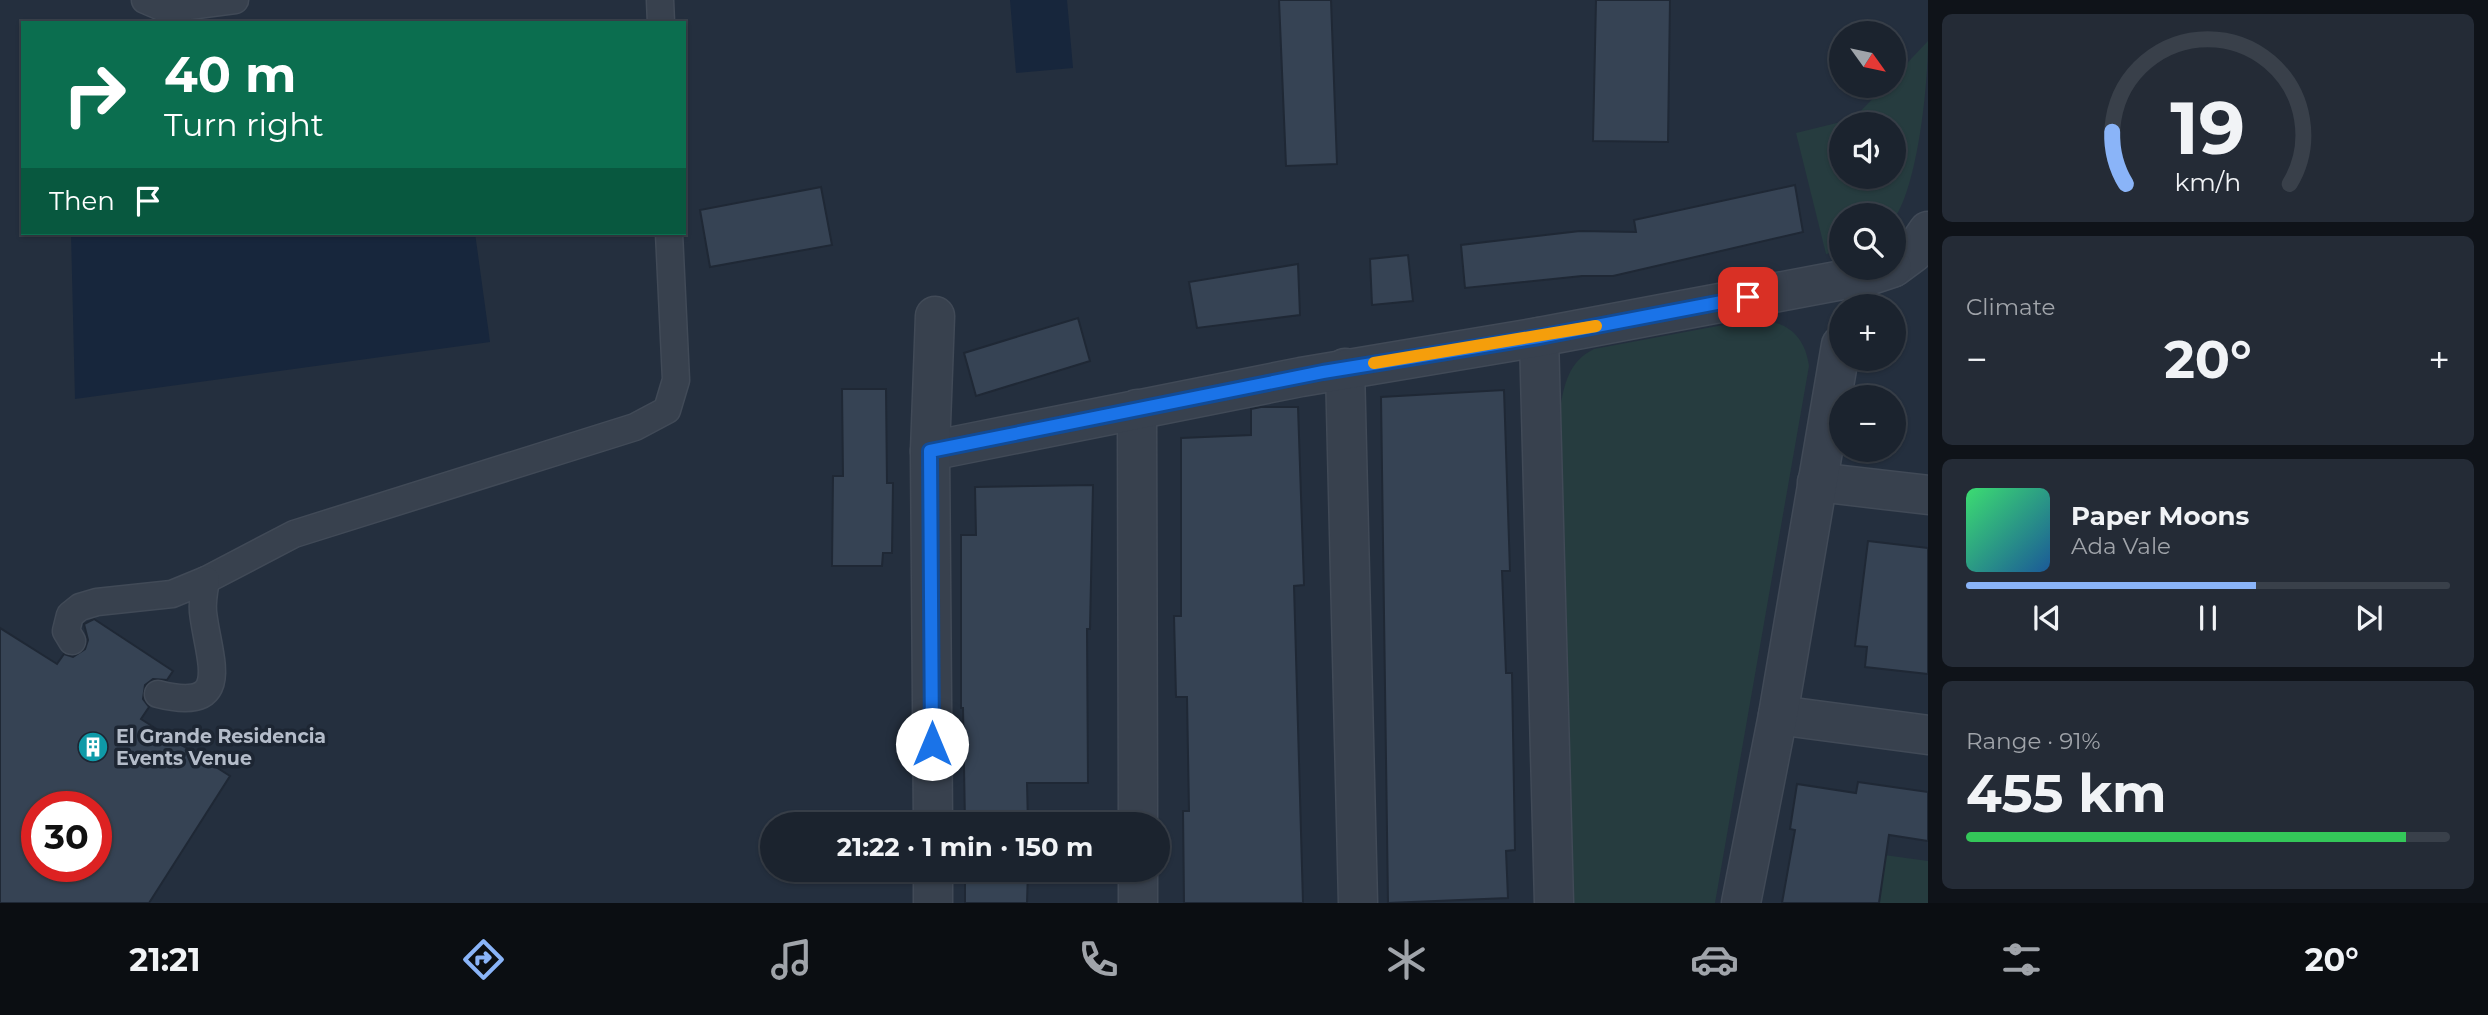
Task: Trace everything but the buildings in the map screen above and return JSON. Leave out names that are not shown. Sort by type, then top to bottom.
[{"type":"street","points":[[1906,258],[1913,253],[1928,231]]},
{"type":"street","points":[[930,451],[1345,368],[1851,292],[1871,280]]},
{"type":"street","points":[[933,812],[930,451],[934,316]]},
{"type":"street","points":[[1539,337],[1554,903]]},
{"type":"street","points":[[1345,368],[1358,903]]},
{"type":"street","points":[[1741,903],[1778,715],[1836,371]]},
{"type":"street","points":[[1137,409],[1138,812]]},
{"type":"street","points":[[1816,482],[1928,495]]},
{"type":"street","points":[[1778,715],[1928,735]]},
{"type":"street","points":[[933,882],[933,903]]},
{"type":"street","points":[[1138,882],[1138,903]]},
{"type":"lane","points":[[145,0],[166,9],[236,0]]},
{"type":"lane","points":[[660,0],[661,21]]},
{"type":"lane","points":[[72,641],[66,631],[70,615],[80,607],[97,601],[172,594],[206,580],[294,534],[635,427],[667,410],[676,380],[669,235]]},
{"type":"lane","points":[[158,694],[178,699],[194,698],[209,688],[215,670],[203,612],[206,580]]},
{"type":"green space","points":[[1928,41],[1920,134],[1909,183],[1902,203],[1829,203],[1829,253],[1826,254],[1796,133],[1829,125],[1829,189],[1906,189],[1906,112],[1860,112],[1873,98],[1906,98],[1906,64]]},
{"type":"green space","points":[[1750,320],[1772,322],[1790,330],[1802,344],[1809,366],[1715,903],[1570,903],[1560,409],[1563,391],[1573,367],[1594,349]]},
{"type":"green space","points":[[1877,854],[1928,861],[1928,903],[1845,903]]},
{"type":"water","points":[[1010,0],[1067,0],[1073,68],[1016,73]]},
{"type":"water","points":[[71,235],[475,235],[490,342],[75,399]]},
{"type":"slow traffic","points":[[1374,363],[1596,326]]},
{"type":"place","name":"El Grande Residencia Events Venue","points":[[93,747]]},
{"type":"route","points":[[932,744],[930,451],[1323,372],[1539,337],[1748,297]]}]
